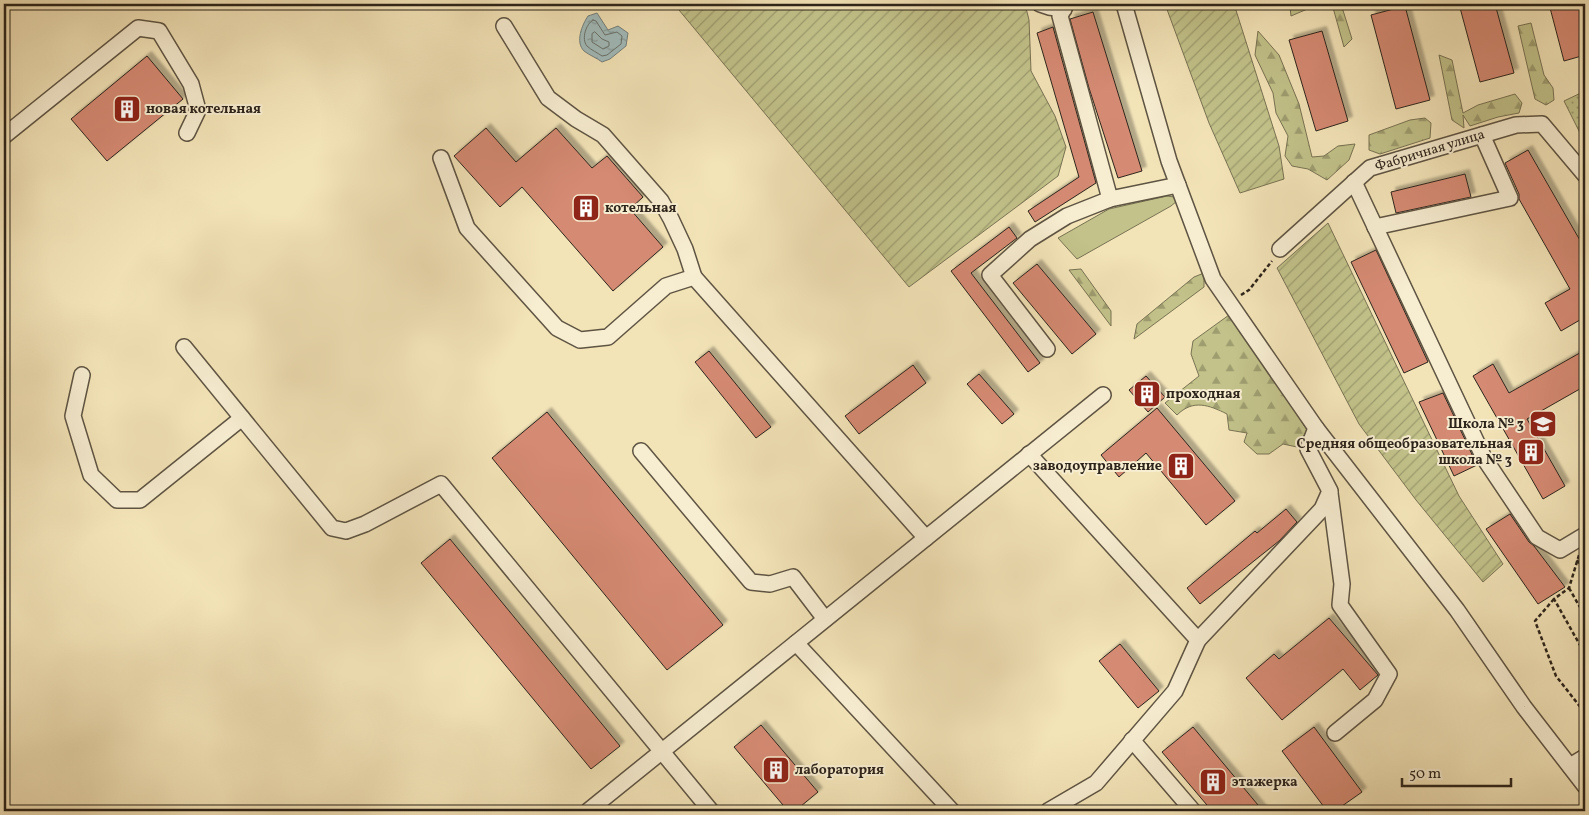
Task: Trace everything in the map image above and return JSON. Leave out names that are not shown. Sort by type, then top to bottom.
[{"type":"street","points":[[1040,4],[1049,7],[1065,6]]},
{"type":"street","points":[[1124,4],[1168,161],[1212,278],[1316,428],[1451,602],[1524,707],[1585,786]]},
{"type":"street","points":[[1065,6],[1060,16],[1110,199]]},
{"type":"street","points":[[504,26],[548,98],[576,119],[603,135],[661,201],[686,249],[694,277],[926,538]]},
{"type":"street","points":[[4,136],[138,28],[159,31],[191,84],[198,110],[187,133]]},
{"type":"street","name":"Фабричная улица","points":[[1280,249],[1370,168],[1516,125],[1542,124],[1585,175]]},
{"type":"street","points":[[1375,227],[1510,198],[1482,135]]},
{"type":"street","points":[[441,158],[467,228],[557,328],[580,340],[608,337],[666,286],[694,277]]},
{"type":"street","points":[[1354,182],[1484,458],[1537,537],[1560,550],[1583,542]]},
{"type":"street","points":[[1047,348],[990,275],[1030,238],[1067,216],[1110,199],[1178,185]]},
{"type":"street","points":[[184,347],[332,528],[346,531],[365,524],[441,484],[711,811]]},
{"type":"street","points":[[82,375],[73,416],[91,476],[117,500],[140,500],[242,418]]},
{"type":"street","points":[[588,811],[1103,395]]},
{"type":"street","points":[[1316,428],[1308,449],[1330,491],[1342,584],[1340,605],[1390,674],[1375,700],[1335,733]]},
{"type":"street","points":[[642,451],[751,582],[770,584],[793,577],[825,619]]},
{"type":"street","points":[[1029,454],[1198,640]]},
{"type":"street","points":[[1048,811],[1071,806],[1096,783],[1175,691],[1198,640],[1322,509],[1330,491]]},
{"type":"street","points":[[796,643],[952,811]]},
{"type":"street","points":[[1132,740],[1193,811]]},
{"type":"street","points":[[1570,766],[1585,757]]},
{"type":"path","points":[[1229,302],[1249,290],[1264,274],[1280,249]]},
{"type":"path","points":[[1583,542],[1569,588],[1554,600],[1535,621],[1556,676],[1585,713]]},
{"type":"path","points":[[1577,560],[1585,573]]},
{"type":"path","points":[[1569,588],[1585,616]]},
{"type":"path","points":[[1554,600],[1585,654]]},
{"type":"green space","points":[[674,4],[1025,4],[1029,20],[1031,71],[1055,116],[1066,147],[1058,176],[909,287]]},
{"type":"green space","points":[[1165,4],[1234,4],[1279,146],[1284,179],[1240,193],[1209,123]]},
{"type":"green space","points":[[1294,4],[1319,4],[1291,16],[1290,7]]},
{"type":"green space","points":[[1332,4],[1341,4],[1352,39],[1344,47]]},
{"type":"green space","points":[[1531,23],[1544,75],[1553,88],[1554,100],[1546,105],[1535,99],[1518,26]]},
{"type":"green space","points":[[1258,31],[1279,55],[1299,104],[1312,157],[1324,156],[1338,146],[1355,144],[1349,160],[1327,180],[1308,169],[1292,166],[1285,156],[1288,136],[1276,113],[1273,93],[1255,55]]},
{"type":"green space","points":[[1439,55],[1452,60],[1463,113],[1478,105],[1515,94],[1522,103],[1519,113],[1498,117],[1470,126],[1463,115],[1464,128],[1452,120]]},
{"type":"green space","points":[[1585,91],[1585,143],[1564,101]]},
{"type":"green space","points":[[1425,118],[1431,123],[1430,138],[1380,154],[1369,150],[1369,135],[1410,120]]},
{"type":"green space","points":[[1167,196],[1174,197],[1177,201],[1077,259],[1058,238],[1109,209]]},
{"type":"green space","points":[[1328,223],[1459,496],[1503,564],[1483,582],[1416,500],[1359,424],[1277,268]]},
{"type":"green space","points":[[1081,269],[1111,311],[1111,326],[1069,270]]},
{"type":"green space","points":[[1204,273],[1204,287],[1134,339],[1137,324],[1194,277]]},
{"type":"green space","points":[[1229,315],[1307,430],[1297,447],[1283,444],[1269,454],[1257,454],[1244,442],[1247,433],[1229,430],[1227,414],[1207,406],[1195,405],[1177,415],[1165,403],[1199,376],[1191,354],[1193,341]]},
{"type":"water","points":[[597,13],[608,30],[618,26],[628,33],[626,46],[610,59],[602,62],[584,51],[580,43],[580,34],[588,16]]},
{"type":"building","points":[[1459,4],[1495,4],[1514,73],[1480,82]]},
{"type":"building","points":[[1549,4],[1583,4],[1585,13],[1585,55],[1564,61]]},
{"type":"building","points":[[1405,6],[1430,100],[1396,109],[1371,15]]},
{"type":"building","points":[[1093,12],[1142,171],[1118,178],[1089,88],[1070,19]]},
{"type":"building","points":[[1053,27],[1096,183],[1035,222],[1028,211],[1079,177],[1037,33]]},
{"type":"building","points":[[1322,31],[1348,121],[1316,131],[1289,40]]},
{"type":"building","name":"новая котельная","points":[[147,56],[183,99],[107,161],[71,119]]},
{"type":"building","name":"котельная","points":[[486,128],[516,162],[556,128],[592,168],[607,156],[643,197],[630,209],[663,247],[613,291],[522,187],[500,207],[454,156]]},
{"type":"building","points":[[1528,150],[1585,249],[1585,317],[1561,331],[1545,303],[1570,289],[1519,199],[1519,194],[1505,163]]},
{"type":"building","points":[[1465,174],[1471,197],[1396,213],[1391,192]]},
{"type":"building","points":[[1009,227],[1017,238],[971,273],[1040,363],[1028,372],[951,271]]},
{"type":"building","points":[[1376,250],[1428,362],[1404,373],[1351,262]]},
{"type":"building","points":[[1037,264],[1096,334],[1072,354],[1013,283]]},
{"type":"building","name":"Средняя общеобразовательная школа № 3","points":[[1585,350],[1585,386],[1527,419],[1565,486],[1543,499],[1473,376],[1493,364],[1509,393]]},
{"type":"building","points":[[709,351],[771,427],[756,438],[695,362]]},
{"type":"building","points":[[913,365],[926,383],[859,434],[845,416]]},
{"type":"building","points":[[979,374],[1014,414],[1002,424],[967,384]]},
{"type":"building","name":"проходная","points":[[1146,376],[1165,397],[1148,412],[1129,390]]},
{"type":"building","points":[[1443,393],[1477,465],[1454,476],[1419,402]]},
{"type":"building","name":"заводоуправление","points":[[1157,408],[1235,501],[1206,525],[1146,453],[1119,477],[1101,455]]},
{"type":"building","points":[[547,412],[723,625],[667,670],[492,458]]},
{"type":"building","points":[[1286,509],[1297,522],[1279,541],[1200,604],[1187,588],[1255,531],[1257,533]]},
{"type":"building","points":[[1510,514],[1529,542],[1565,587],[1538,604],[1486,529]]},
{"type":"building","points":[[450,539],[620,746],[591,769],[421,563]]},
{"type":"building","points":[[1329,618],[1378,675],[1360,690],[1343,669],[1282,720],[1246,678],[1274,654],[1279,659]]},
{"type":"building","points":[[1120,644],[1159,691],[1138,708],[1099,661]]},
{"type":"building","name":"лаборатория","points":[[761,725],[818,792],[795,811],[788,811],[734,747]]},
{"type":"building","name":"этажерка","points":[[1193,727],[1263,811],[1212,811],[1162,752]]},
{"type":"building","points":[[1314,727],[1362,792],[1335,811],[1327,811],[1282,751]]},
{"type":"place","name":"новая котельная","points":[[127,109]]},
{"type":"place","name":"котельная","points":[[586,208]]},
{"type":"place","name":"проходная","points":[[1147,394]]},
{"type":"place","name":"Школа № 3","points":[[1543,424]]},
{"type":"place","name":"Средняя общеобразовательная школа № 3","points":[[1531,452]]},
{"type":"place","name":"заводоуправление","points":[[1181,466]]},
{"type":"place","name":"лаборатория","points":[[776,770]]},
{"type":"place","name":"этажерка","points":[[1213,782]]}]
